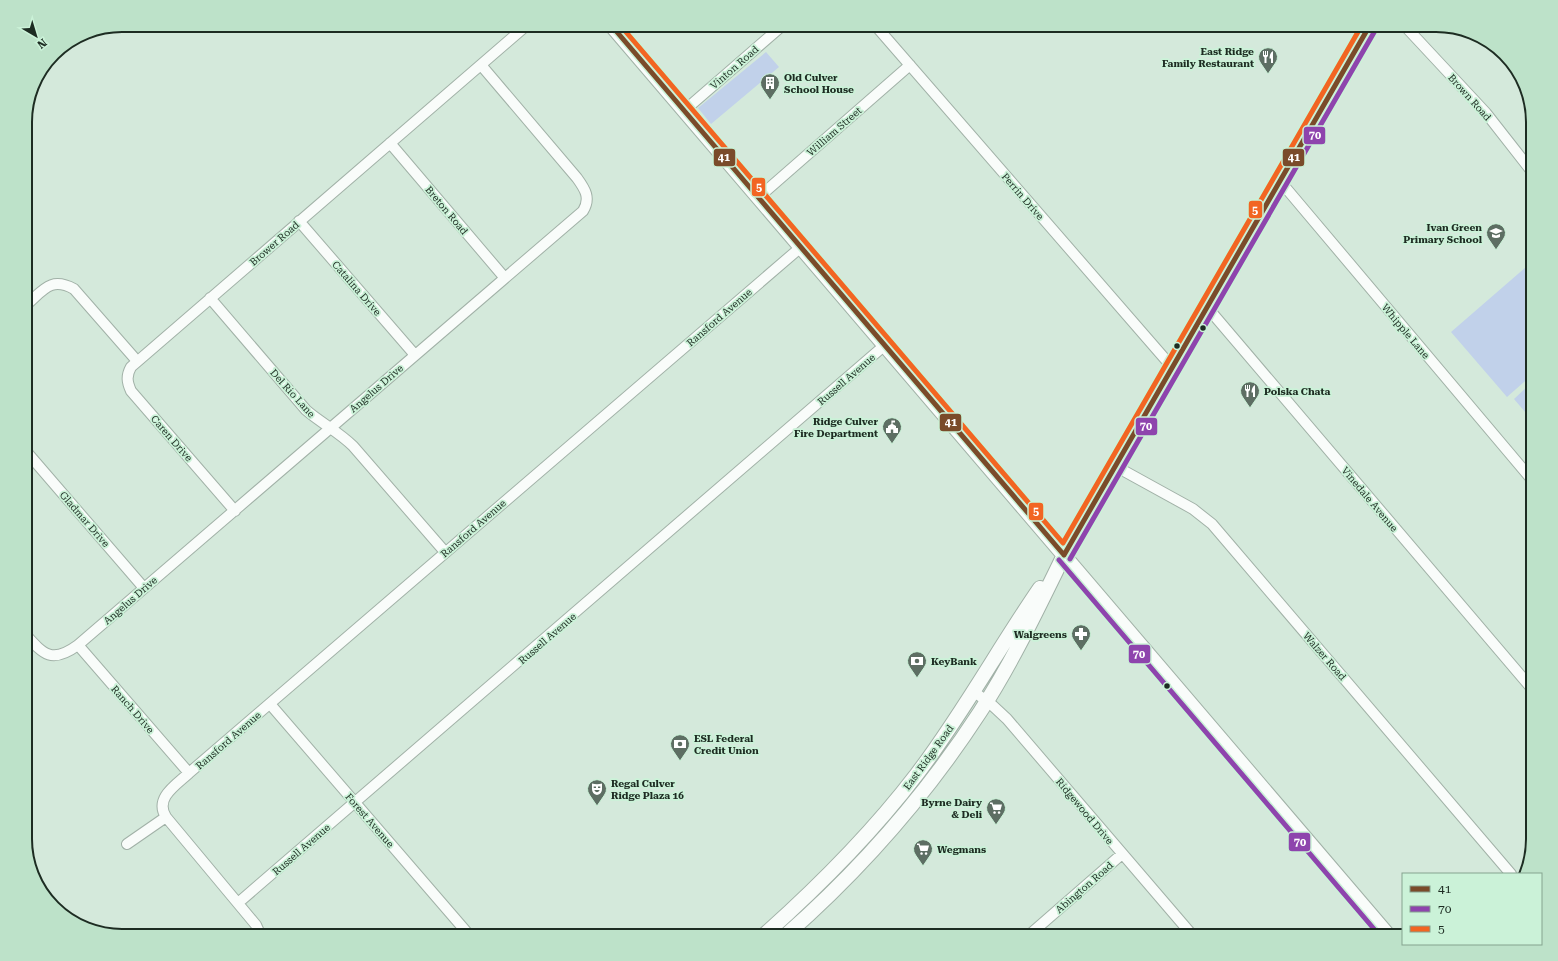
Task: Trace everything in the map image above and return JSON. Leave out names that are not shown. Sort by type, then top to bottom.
[{"type":"main road","points":[[617,32],[1383,929]]},
{"type":"main road","name":"East Ridge Road","points":[[792,929],[843,881],[890,829],[943,765],[987,701],[1029,626],[1064,555],[1366,32]]},
{"type":"main road","name":"East Ridge Road","points":[[770,929],[806,896],[897,799],[937,746],[1023,612],[1064,555]]},
{"type":"street","name":"Brower Road","points":[[137,362],[519,32]]},
{"type":"street","name":"Vinton Road","points":[[685,110],[775,32]]},
{"type":"street","name":"Perrin Drive","points":[[881,32],[1172,367]]},
{"type":"street","name":"Brown Road","points":[[1411,32],[1486,113],[1526,164]]},
{"type":"street","name":"Angelus Drive","points":[[32,642],[39,650],[50,656],[63,655],[78,645],[583,211],[586,206],[587,195],[585,189],[481,65]]},
{"type":"street","name":"William Street","points":[[759,197],[910,65]]},
{"type":"street","name":"Breton Road","points":[[390,143],[504,278]]},
{"type":"street","name":"Whipple Lane","points":[[1280,181],[1526,473]]},
{"type":"street","name":"Catalina Drive","points":[[299,222],[415,355]]},
{"type":"street","name":"Ransford Avenue","points":[[166,817],[162,807],[165,796],[189,773],[801,247]]},
{"type":"street","points":[[32,300],[47,287],[56,283],[65,284],[74,289],[137,362]]},
{"type":"street","name":"Del Rio Lane","points":[[210,298],[306,410],[345,438],[353,446],[445,552]]},
{"type":"street","name":"Vinedale Avenue","points":[[1207,307],[1526,682]]},
{"type":"street","name":"Russell Avenue","points":[[238,903],[885,345]]},
{"type":"street","name":"Caren Drive","points":[[137,362],[128,373],[127,379],[131,391],[234,511]]},
{"type":"street","name":"Gladmar Drive","points":[[32,458],[144,588]]},
{"type":"street","name":"Walzer Road","points":[[1115,466],[1194,509],[1212,524],[1510,873]]},
{"type":"street","name":"Ranch Drive","points":[[78,645],[189,773]]},
{"type":"street","name":"Ridgewood Drive","points":[[973,691],[1007,719],[1187,929]]},
{"type":"street","name":"Forest Avenue","points":[[270,704],[464,929]]},
{"type":"street","points":[[128,844],[166,817],[258,929]]},
{"type":"street","name":"Abington Road","points":[[1036,929],[1122,854]]},
{"type":"shaded area","points":[[766,52],[779,67],[711,124],[698,108]]},
{"type":"shaded area","points":[[1526,267],[1526,380],[1507,397],[1451,332]]},
{"type":"shaded area","points":[[1526,388],[1526,413],[1514,399]]},
{"type":"transit line","name":"41","points":[[617,32],[1064,555]]},
{"type":"transit line","name":"5","points":[[626,32],[1063,543],[1358,32]]},
{"type":"transit line","name":"41","points":[[1064,555],[1366,32]]},
{"type":"transit line","name":"70","points":[[1070,559],[1374,32]]},
{"type":"transit line","name":"70","points":[[1059,560],[1374,929]]},
{"type":"place","name":"East Ridge Family Restaurant","points":[[1268,74]]},
{"type":"place","name":"Old Culver School House","points":[[770,100]]},
{"type":"place","name":"Ivan Green Primary School","points":[[1496,250]]},
{"type":"place","name":"Polska Chata","points":[[1250,408]]},
{"type":"place","name":"Ridge Culver Fire Department","points":[[892,444]]},
{"type":"place","name":"Walgreens","points":[[1081,651]]},
{"type":"place","name":"KeyBank","points":[[917,678]]},
{"type":"place","name":"ESL Federal Credit Union","points":[[680,761]]},
{"type":"place","name":"Regal Culver Ridge Plaza 16","points":[[597,806]]},
{"type":"place","name":"Byrne Dairy & Deli","points":[[996,825]]},
{"type":"place","name":"Wegmans","points":[[923,866]]}]
